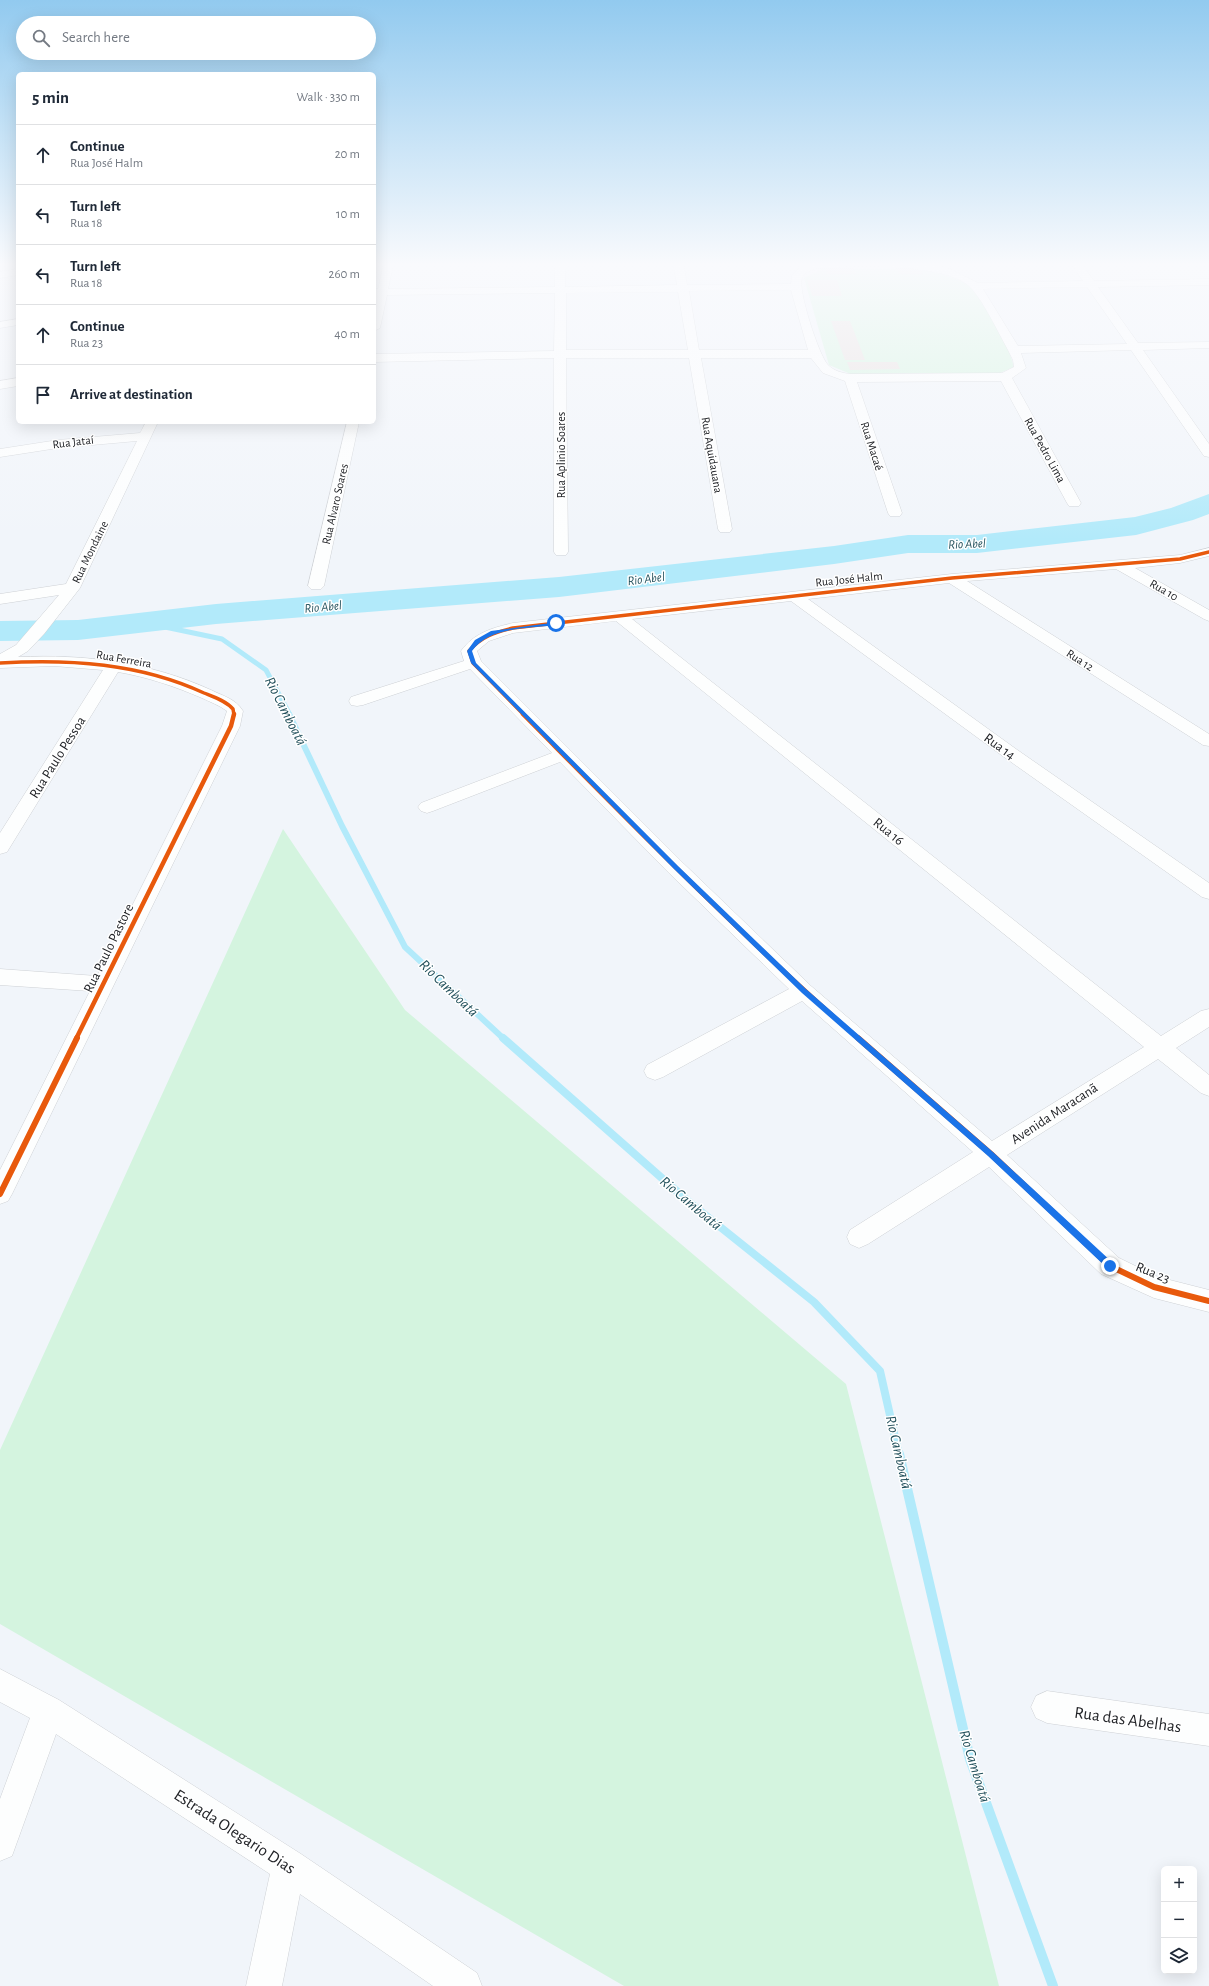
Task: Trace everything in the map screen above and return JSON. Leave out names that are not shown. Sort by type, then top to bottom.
[{"type":"street","points":[[376,358],[528,355]]},
{"type":"street","name":"Rua Aplinio Soares","points":[[560,355],[561,552]]},
{"type":"street","name":"Rua Aquidauana","points":[[694,355],[725,529]]},
{"type":"street","points":[[815,355],[825,369],[833,374],[850,378],[1005,377],[1020,368],[1016,355]]},
{"type":"street","points":[[1139,355],[1209,453]]},
{"type":"street","name":"Rua Pedro Lima","points":[[1005,377],[1074,503]]},
{"type":"street","name":"Rua Macaé","points":[[850,378],[895,513]]},
{"type":"street","points":[[0,385],[16,382]]},
{"type":"street","name":"Rua Mondaine","points":[[0,662],[22,648],[56,610],[72,588],[151,424]]},
{"type":"street","name":"Rua Alvaro Soares","points":[[316,586],[353,424]]},
{"type":"street","name":"Rua Jataí","points":[[0,453],[71,442],[146,436]]},
{"type":"street","name":"Rua José Halm","points":[[473,663],[470,651],[476,642],[492,632],[513,628],[952,578],[1180,559],[1209,552]]},
{"type":"street","name":"Rua 10","points":[[1119,565],[1209,616]]},
{"type":"street","name":"Rua 12","points":[[952,578],[1145,702],[1209,741]]},
{"type":"street","points":[[0,599],[72,588]]},
{"type":"street","name":"Rua 14","points":[[794,596],[1010,753],[1209,892]]},
{"type":"street","name":"Rua 16","points":[[619,616],[1209,1087]]},
{"type":"street","name":"Rua Ferreira","points":[[0,662],[51,661],[114,666],[156,675],[200,690],[230,705],[235,711]]},
{"type":"street","points":[[357,701],[473,663]]},
{"type":"street","name":"Rua 23","points":[[473,663],[676,868],[804,991],[991,1154],[1110,1266],[1154,1287],[1209,1301]]},
{"type":"street","name":"Rua Paulo Pessoa","points":[[0,848],[114,666]]},
{"type":"street","name":"Rua Paulo Pastore","points":[[0,1194],[231,726],[235,711]]},
{"type":"street","points":[[427,807],[564,754]]},
{"type":"street","points":[[0,976],[103,984]]},
{"type":"street","points":[[655,1071],[804,991]]},
{"type":"street","name":"Avenida Maracanã","points":[[858,1237],[1209,1017]]},
{"type":"street","name":"Estrada Olegario Dias","points":[[0,1685],[48,1711],[289,1866],[464,1986]]},
{"type":"street","name":"Rua das Abelhas","points":[[1047,1707],[1209,1730]]},
{"type":"street","points":[[0,1844],[48,1711]]},
{"type":"street","points":[[264,1986],[289,1866]]},
{"type":"green space","points":[[826,355],[1010,355],[1014,367],[995,375],[853,375],[829,365]]},
{"type":"green space","points":[[283,829],[405,1010],[846,1384],[999,1986],[624,1986],[0,1624],[0,1450]]},
{"type":"building","points":[[843,355],[863,355],[865,360],[845,360]]},
{"type":"building","points":[[847,362],[897,362],[900,369],[850,370]]},
{"type":"waterway","name":"Rio Abel","points":[[0,631],[78,630],[216,614],[559,587],[834,555],[908,544],[977,544],[1136,526],[1182,514],[1209,503]]},
{"type":"waterway","name":"Rio Camboatá","points":[[78,630],[165,627],[222,639],[266,670],[290,715]]},
{"type":"waterway","name":"Rio Camboatá","points":[[289,714],[342,826],[405,947],[504,1039]]},
{"type":"waterway","name":"Rio Camboatá","points":[[503,1038],[689,1202],[814,1302],[880,1371],[899,1455]]},
{"type":"waterway","name":"Rio Camboatá","points":[[899,1454],[970,1759],[1053,1986]]},
{"type":"cycle path","points":[[1209,552],[1180,559],[952,578],[513,628],[494,633],[483,638],[478,641],[469,651],[473,663],[676,868],[804,991],[991,1154],[1110,1266],[1154,1287],[1209,1301]]},
{"type":"cycle path","points":[[0,663],[54,661],[109,665],[136,670],[188,686],[226,702],[235,711],[231,726],[0,1194]]},
{"type":"route","points":[[556,623],[492,632],[476,642],[470,651],[473,663],[676,868],[804,991],[991,1154],[1110,1266]]}]
